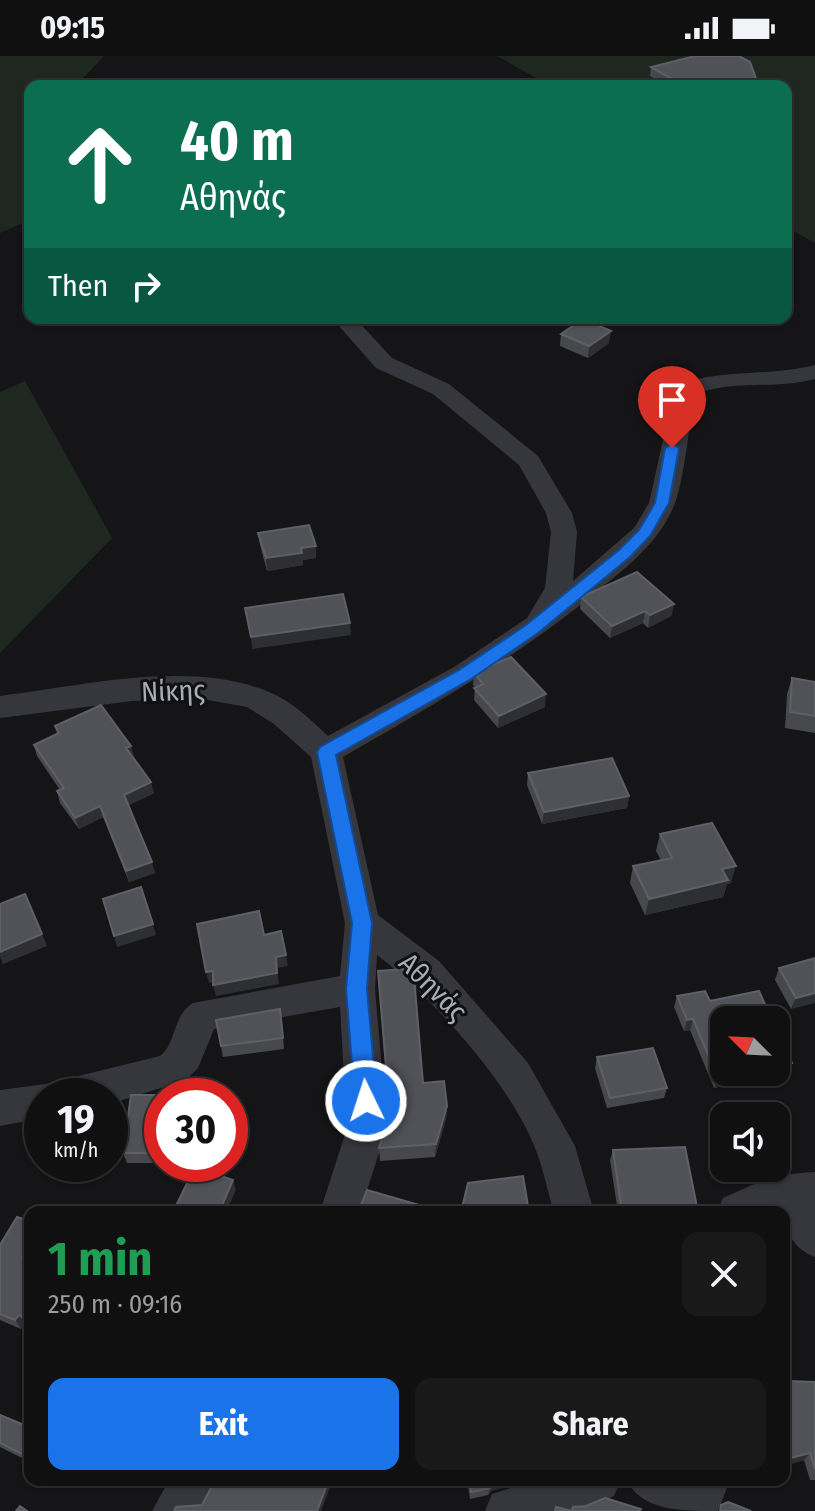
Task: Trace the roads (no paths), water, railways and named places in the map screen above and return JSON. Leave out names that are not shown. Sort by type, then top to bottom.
[{"type":"street","points":[[348,324],[384,363],[441,389],[529,461],[559,513],[564,532],[559,588],[532,629]]},
{"type":"street","points":[[342,1206],[367,1128],[357,989],[362,923],[326,752],[465,674],[532,629],[625,554],[645,533],[662,503],[683,391],[702,384],[799,379],[815,372]]},
{"type":"street","name":"Νίκης","points":[[0,707],[179,687],[234,691],[271,706],[326,752]]},
{"type":"street","name":"Αθηνάς","points":[[362,923],[426,972],[515,1075],[555,1146],[572,1206]]},
{"type":"street","points":[[128,1080],[172,1069],[185,1053],[194,1022],[206,1014],[357,989]]},
{"type":"street","points":[[0,1108],[24,1103]]},
{"type":"street","points":[[749,1206],[766,1197],[800,1192],[815,1237]]},
{"type":"street","points":[[176,1511],[192,1486]]},
{"type":"street","points":[[509,1511],[560,1497],[585,1486]]},
{"type":"street","points":[[657,1486],[692,1511],[704,1486]]}]
